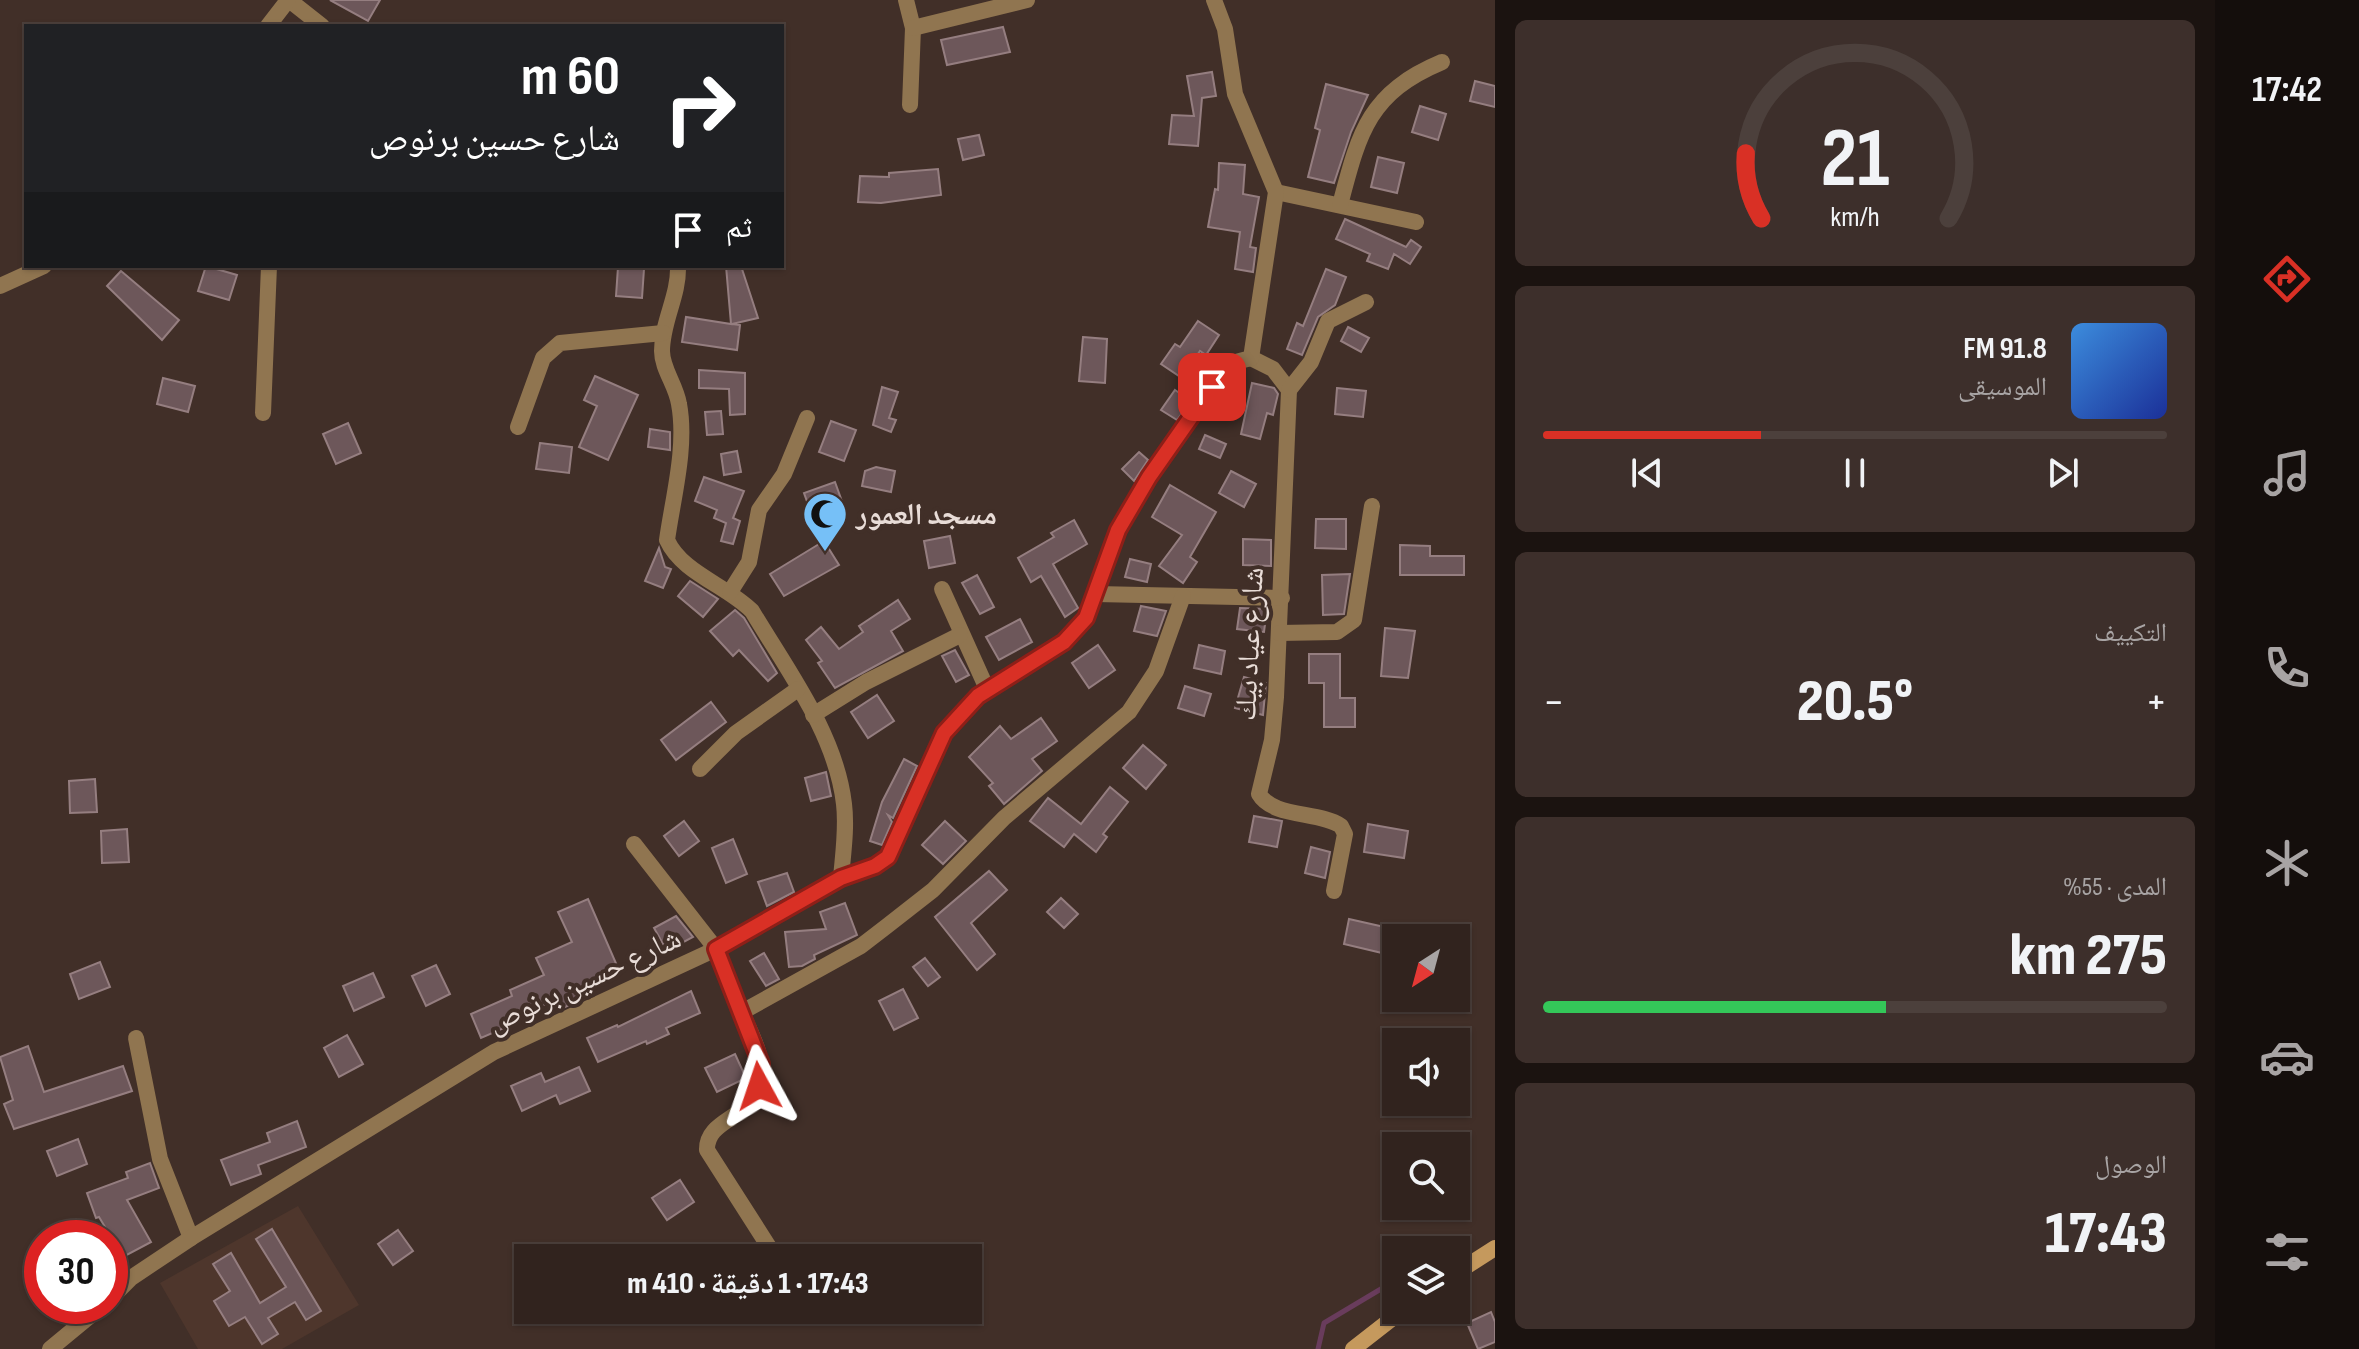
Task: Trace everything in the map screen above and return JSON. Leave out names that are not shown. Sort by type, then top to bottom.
[{"type":"main road","points":[[1470,1264],[1495,1248]]},
{"type":"main road","points":[[1353,1349],[1385,1324]]},
{"type":"street","points":[[270,24],[289,0],[319,24]]},
{"type":"street","points":[[906,0],[913,28],[910,105]]},
{"type":"street","points":[[913,28],[1027,0]]},
{"type":"street","points":[[1214,0],[1225,29],[1235,94],[1276,192],[1251,358],[1273,369],[1289,390],[1311,362],[1328,321],[1366,302]]},
{"type":"street","points":[[1340,205],[1354,150],[1369,118],[1396,86],[1442,62]]},
{"type":"street","points":[[1276,192],[1416,222]]},
{"type":"street","points":[[0,286],[40,268]]},
{"type":"street","points":[[263,413],[269,268]]},
{"type":"street","points":[[678,268],[679,284],[663,333],[662,357],[679,403],[681,434],[667,540],[683,563],[730,592],[752,611],[813,715],[837,770],[844,804],[841,878]]},
{"type":"street","points":[[518,427],[543,358],[560,343],[663,333]]},
{"type":"street","name":"شارع حسين برنوص","points":[[128,1281],[191,1238],[494,1052],[716,949],[841,878],[875,866],[888,857],[944,733],[987,689],[1064,642],[1086,618],[1118,530],[1149,477],[1232,363],[1251,358]]},
{"type":"street","name":"شارع عياد بيك","points":[[1289,390],[1282,598],[1272,740],[1259,794],[1275,806],[1325,818],[1341,826],[1345,834],[1334,891]]},
{"type":"street","points":[[730,592],[749,562],[759,510],[784,474],[807,418]]},
{"type":"street","points":[[1279,633],[1337,632],[1354,620],[1372,506]]},
{"type":"street","points":[[942,589],[960,635],[987,689]]},
{"type":"street","points":[[1096,594],[1282,598]]},
{"type":"street","points":[[742,1012],[861,946],[887,926],[933,890],[1004,818],[1129,712],[1156,671],[1183,596]]},
{"type":"street","points":[[813,715],[866,682],[960,635]]},
{"type":"street","points":[[700,769],[736,733],[798,689]]},
{"type":"street","points":[[634,844],[716,949],[761,1064],[759,1086],[748,1108],[716,1128],[707,1139],[707,1150],[767,1244]]},
{"type":"street","points":[[136,1038],[160,1159],[191,1238]]},
{"type":"street","points":[[50,1349],[80,1324]]},
{"type":"shaded area","points":[[298,1206],[359,1305],[282,1349],[198,1349],[160,1283]]},
{"type":"building","points":[[330,0],[380,0],[368,21]]},
{"type":"building","points":[[1003,27],[1010,52],[947,65],[941,40]]},
{"type":"building","points":[[1212,72],[1216,96],[1202,98],[1198,146],[1169,144],[1172,115],[1194,116],[1187,76]]},
{"type":"building","points":[[1475,81],[1495,86],[1495,107],[1470,101]]},
{"type":"building","points":[[1326,84],[1368,95],[1351,132],[1334,183],[1308,177],[1320,130],[1315,128]]},
{"type":"building","points":[[1420,106],[1446,114],[1438,140],[1412,132]]},
{"type":"building","points":[[979,135],[984,155],[963,160],[958,139]]},
{"type":"building","points":[[1378,157],[1404,163],[1397,193],[1371,187]]},
{"type":"building","points":[[1219,163],[1245,165],[1243,194],[1259,197],[1250,247],[1256,248],[1253,272],[1235,269],[1240,232],[1208,227],[1215,189],[1218,190]]},
{"type":"building","points":[[938,169],[941,195],[881,203],[858,202],[860,176],[889,177],[889,173]]},
{"type":"building","points":[[1345,219],[1406,247],[1411,240],[1421,247],[1410,264],[1394,254],[1388,269],[1367,261],[1370,254],[1336,239]]},
{"type":"building","points":[[205,268],[237,275],[229,300],[198,291]]},
{"type":"building","points":[[618,268],[644,269],[642,298],[616,296]]},
{"type":"building","points":[[726,268],[742,268],[758,318],[732,324],[740,325],[737,350],[682,342],[686,317],[731,324]]},
{"type":"building","points":[[1326,269],[1346,277],[1335,305],[1318,317],[1302,355],[1287,349],[1297,323],[1303,326]]},
{"type":"building","points":[[121,271],[179,320],[162,340],[107,286]]},
{"type":"building","points":[[1198,321],[1219,335],[1206,355],[1200,351],[1182,378],[1161,364],[1175,344],[1180,347]]},
{"type":"building","points":[[1348,327],[1369,338],[1361,352],[1341,341]]},
{"type":"building","points":[[1083,337],[1107,339],[1105,383],[1079,381]]},
{"type":"building","points":[[699,370],[745,373],[745,414],[730,415],[729,389],[699,388]]},
{"type":"building","points":[[595,376],[638,395],[608,460],[579,447],[597,406],[584,400]]},
{"type":"building","points":[[163,378],[195,386],[188,412],[157,404]]},
{"type":"building","points":[[1252,383],[1274,388],[1278,394],[1273,415],[1267,413],[1260,439],[1241,434]]},
{"type":"building","points":[[882,387],[898,392],[889,418],[896,420],[891,432],[873,425]]},
{"type":"building","points":[[1337,388],[1366,391],[1363,417],[1335,414]]},
{"type":"building","points":[[1175,390],[1191,401],[1177,420],[1161,410]]},
{"type":"building","points":[[721,411],[723,434],[707,435],[705,412]]},
{"type":"building","points":[[831,421],[856,430],[844,461],[819,452]]},
{"type":"building","points":[[348,423],[361,453],[336,464],[323,434]]},
{"type":"building","points":[[650,429],[670,432],[670,450],[648,447]]},
{"type":"building","points":[[1205,435],[1226,444],[1220,458],[1199,449]]},
{"type":"building","points":[[540,443],[572,447],[569,473],[536,469]]},
{"type":"building","points":[[737,451],[741,472],[724,475],[721,454]]},
{"type":"building","points":[[1139,452],[1148,460],[1134,481],[1122,469]]},
{"type":"building","points":[[876,467],[895,471],[891,492],[862,486],[865,471]]},
{"type":"building","points":[[1231,471],[1256,484],[1244,507],[1219,493]]},
{"type":"building","points":[[704,477],[744,491],[733,518],[740,521],[733,544],[721,541],[726,523],[714,518],[717,510],[695,501]]},
{"type":"building","points":[[835,482],[844,507],[813,518],[804,493]]},
{"type":"building","points":[[1170,485],[1216,512],[1190,557],[1197,562],[1183,583],[1159,566],[1182,535],[1152,517]]},
{"type":"building","points":[[1316,519],[1346,519],[1346,549],[1315,548]]},
{"type":"building","points":[[1074,520],[1087,544],[1053,564],[1078,608],[1065,617],[1041,576],[1031,582],[1018,558],[1054,537],[1051,533]]},
{"type":"building","points":[[950,536],[955,563],[929,568],[924,541]]},
{"type":"building","points":[[1243,539],[1271,540],[1271,566],[1243,565]]},
{"type":"building","points":[[824,541],[839,565],[784,596],[770,574]]},
{"type":"building","points":[[1400,545],[1430,546],[1430,556],[1464,556],[1464,575],[1400,575]]},
{"type":"building","points":[[659,548],[665,567],[671,569],[663,588],[645,581]]},
{"type":"building","points":[[1130,559],[1151,564],[1147,582],[1125,577]]},
{"type":"building","points":[[1350,574],[1344,614],[1323,615],[1322,575]]},
{"type":"building","points":[[977,575],[994,607],[980,614],[962,583]]},
{"type":"building","points":[[690,581],[718,599],[703,617],[678,596]]},
{"type":"building","points":[[898,600],[910,619],[891,631],[903,651],[835,688],[818,663],[822,661],[806,640],[821,627],[839,649],[863,632],[859,626]]},
{"type":"building","points":[[1141,606],[1166,611],[1157,636],[1134,631]]},
{"type":"building","points":[[1240,608],[1267,609],[1264,632],[1237,629]]},
{"type":"building","points":[[735,610],[744,618],[777,673],[768,681],[739,650],[733,656],[710,631]]},
{"type":"building","points":[[1020,619],[1032,642],[999,660],[986,637]]},
{"type":"building","points":[[1385,628],[1415,631],[1408,678],[1381,676]]},
{"type":"building","points":[[1098,645],[1115,670],[1089,688],[1072,663]]},
{"type":"building","points":[[1199,645],[1225,651],[1221,674],[1194,668]]},
{"type":"building","points":[[955,650],[969,675],[956,682],[942,656]]},
{"type":"building","points":[[1309,654],[1340,654],[1340,698],[1355,698],[1355,727],[1324,727],[1324,683],[1309,683]]},
{"type":"building","points":[[1244,677],[1266,683],[1263,715],[1235,708]]},
{"type":"building","points":[[1185,686],[1211,694],[1204,716],[1178,708]]},
{"type":"building","points":[[877,695],[894,721],[868,738],[851,712]]},
{"type":"building","points":[[711,702],[726,722],[676,760],[661,740]]},
{"type":"building","points":[[1041,718],[1057,741],[1032,759],[1042,771],[1004,804],[989,786],[993,783],[969,757],[1000,726],[1011,739]]},
{"type":"building","points":[[1143,745],[1166,765],[1146,789],[1123,768]]},
{"type":"building","points":[[904,759],[917,766],[893,818],[888,815],[892,822],[882,845],[870,841],[882,802]]},
{"type":"building","points":[[826,772],[831,796],[811,801],[805,778]]},
{"type":"building","points":[[95,779],[97,812],[70,813],[69,781]]},
{"type":"building","points":[[1110,787],[1128,802],[1103,834],[1107,837],[1096,852],[1074,834],[1064,847],[1030,821],[1048,798],[1081,824]]},
{"type":"building","points":[[1254,816],[1282,821],[1277,847],[1249,842]]},
{"type":"building","points":[[684,821],[699,841],[679,856],[664,836]]},
{"type":"building","points":[[945,821],[966,841],[943,864],[922,845]]},
{"type":"building","points":[[1368,824],[1408,831],[1404,858],[1364,852]]},
{"type":"building","points":[[127,829],[129,862],[102,863],[101,831]]},
{"type":"building","points":[[733,839],[747,874],[726,883],[712,848]]},
{"type":"building","points":[[1311,847],[1330,852],[1325,878],[1305,873]]},
{"type":"building","points":[[989,871],[1007,890],[971,923],[995,954],[977,970],[935,917]]},
{"type":"building","points":[[787,873],[794,892],[767,906],[758,882]]},
{"type":"building","points":[[1061,898],[1078,914],[1064,928],[1047,912]]},
{"type":"building","points":[[588,899],[618,968],[585,983],[591,995],[561,1009],[557,999],[509,1020],[511,1025],[481,1038],[471,1014],[512,996],[510,990],[544,975],[536,958],[572,942],[558,912]]},
{"type":"building","points":[[845,903],[857,935],[814,955],[815,959],[802,966],[789,967],[785,932],[826,929],[820,912]]},
{"type":"building","points":[[676,916],[693,937],[667,951],[654,928]]},
{"type":"building","points":[[1349,919],[1382,926],[1382,953],[1344,944]]},
{"type":"building","points":[[764,953],[779,979],[766,986],[750,961]]},
{"type":"building","points":[[925,958],[940,977],[928,986],[913,967]]},
{"type":"building","points":[[100,962],[110,987],[79,999],[70,974]]},
{"type":"building","points":[[436,965],[450,994],[426,1006],[412,976]]},
{"type":"building","points":[[373,973],[384,997],[354,1011],[343,986]]},
{"type":"building","points":[[903,989],[918,1018],[894,1030],[879,1001]]},
{"type":"building","points":[[691,991],[700,1013],[666,1028],[669,1034],[598,1062],[587,1038],[618,1027]]},
{"type":"building","points":[[347,1035],[363,1064],[339,1077],[324,1048]]},
{"type":"building","points":[[28,1046],[44,1092],[123,1066],[132,1091],[14,1129],[4,1104],[13,1100],[0,1057]]},
{"type":"building","points":[[735,1054],[746,1078],[717,1092],[705,1068]]},
{"type":"building","points":[[579,1067],[590,1091],[560,1104],[556,1095],[522,1111],[511,1086],[541,1073],[545,1082]]},
{"type":"building","points":[[297,1121],[306,1147],[258,1165],[261,1174],[231,1185],[221,1160],[270,1142],[267,1133]]},
{"type":"building","points":[[78,1139],[87,1164],[57,1176],[47,1151]]},
{"type":"building","points":[[150,1163],[159,1188],[127,1200],[151,1242],[128,1254],[128,1220],[96,1218],[87,1193],[128,1178],[126,1172]]},
{"type":"building","points":[[680,1180],[694,1202],[667,1220],[652,1198]]},
{"type":"building","points":[[272,1229],[321,1311],[306,1320],[295,1302],[268,1318],[278,1334],[262,1344],[245,1317],[229,1326],[214,1301],[230,1291],[213,1264],[231,1253],[260,1303],[286,1287],[256,1239]]},
{"type":"building","points":[[398,1230],[413,1251],[393,1265],[378,1244]]},
{"type":"building","points":[[1491,1312],[1495,1322],[1495,1342],[1478,1349],[1467,1324]]},
{"type":"waterway","points":[[1318,1349],[1324,1323],[1382,1288]]},
{"type":"place","name":"مسجد العمور","points":[[825,553]]},
{"type":"route","points":[[759,1086],[761,1064],[716,949],[841,878],[875,866],[888,857],[944,733],[978,696],[1064,642],[1086,618],[1118,530],[1149,477],[1212,387]]}]
